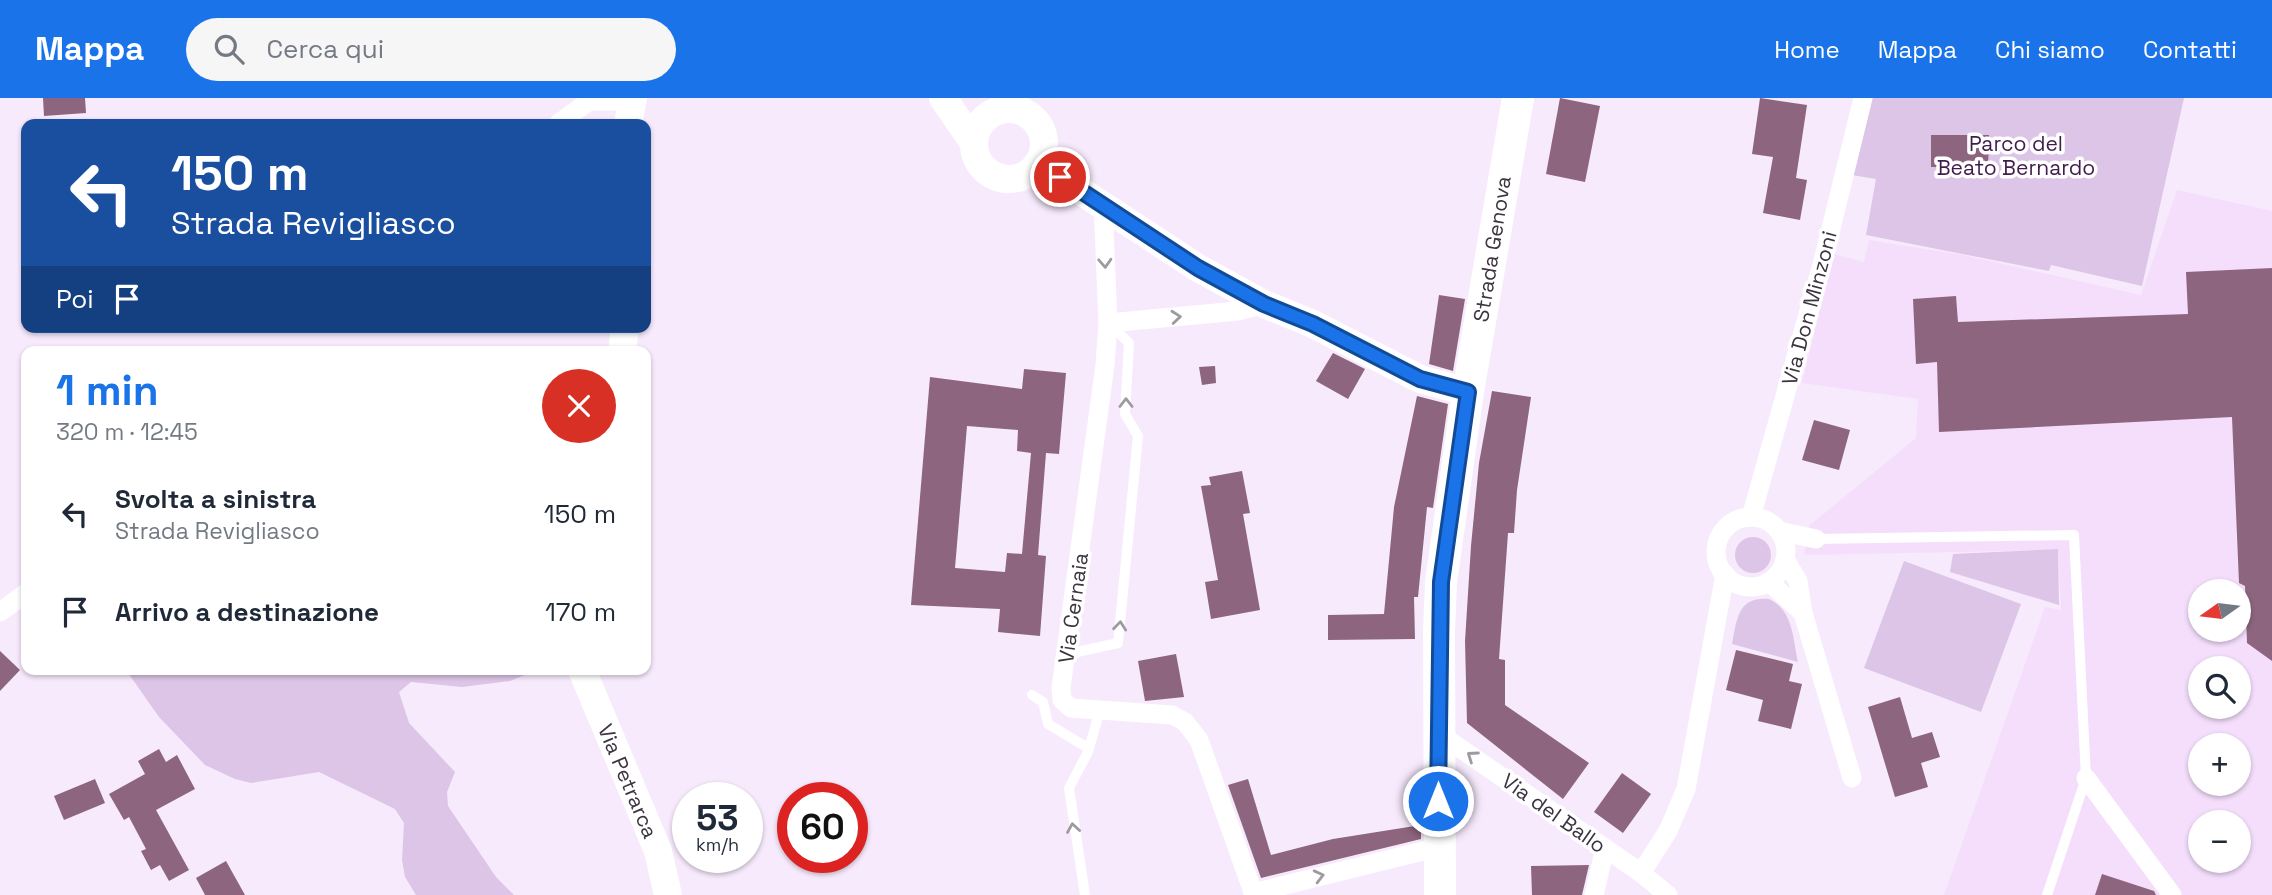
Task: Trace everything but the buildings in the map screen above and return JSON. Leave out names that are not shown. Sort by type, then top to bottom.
[{"type":"main road","name":"Strada Genova","points":[[1440,895],[1438,733],[1441,582],[1467,396],[1518,98]]},
{"type":"street","points":[[943,98],[974,143],[981,164],[999,178],[1021,177],[1038,163],[1044,144],[1038,124],[1021,111],[956,98]]},
{"type":"street","name":"Via Don Minzoni","points":[[1751,517],[1823,261],[1863,98]]},
{"type":"street","points":[[565,119],[589,101],[631,108]]},
{"type":"street","points":[[974,143],[981,124],[1005,106]]},
{"type":"street","points":[[1038,163],[1198,268],[1264,304],[1313,324],[1420,379],[1467,396]]},
{"type":"street","name":"Via Cernaia","points":[[1102,203],[1108,323],[1068,654],[1061,688],[1062,700],[1071,708],[1172,715],[1185,722],[1199,740],[1253,894]]},
{"type":"street","points":[[1108,323],[1238,312],[1264,304]]},
{"type":"street","points":[[1746,586],[1725,574],[1719,565],[1718,542],[1731,524],[1751,517],[1762,519],[1779,531],[1816,539]]},
{"type":"street","points":[[1779,531],[1786,556],[1798,581],[1803,613],[1852,778]]},
{"type":"street","points":[[1719,615],[1746,586],[1769,582],[1782,568],[1786,556],[1816,539]]},
{"type":"street","points":[[1641,873],[1668,831],[1686,789],[1725,574]]},
{"type":"street","points":[[1769,582],[1803,613]]},
{"type":"street","points":[[0,612],[21,597]]},
{"type":"street","name":"Via Petrarca","points":[[584,675],[658,850],[668,895]]},
{"type":"street","name":"Via del Ballo","points":[[1438,733],[1641,873],[1668,895]]},
{"type":"street","points":[[2086,778],[2172,895]]},
{"type":"street","points":[[1253,894],[1439,847]]},
{"type":"street","points":[[1594,895],[1605,848]]},
{"type":"lane","points":[[1068,654],[1118,643],[1138,436],[1125,414],[1129,343],[1108,323]]},
{"type":"lane","points":[[1816,539],[2074,535],[2086,778],[2047,895]]},
{"type":"lane","points":[[1032,695],[1043,702],[1048,724],[1088,748]]},
{"type":"lane","points":[[1085,895],[1068,797],[1071,780],[1088,748],[1100,710]]},
{"type":"shaded area","points":[[2177,190],[2272,211],[2272,895],[1944,895],[2045,607],[2061,610],[2058,550],[1804,555],[1810,525],[1916,438],[1918,399],[1802,383],[1834,254],[1864,262],[1869,240],[1963,255],[2141,295]]},
{"type":"green space","name":"Parco del Beato Bernardo","points":[[1872,98],[2184,98],[2142,286],[2051,265],[2049,271],[1866,235],[1876,179],[1852,175]]},
{"type":"green space","points":[[1753,537],[1766,542],[1771,555],[1766,568],[1753,573],[1740,568],[1735,555],[1740,542]]},
{"type":"green space","points":[[2058,549],[2059,605],[1950,572],[1953,554]]},
{"type":"green space","points":[[1904,561],[2021,604],[1981,712],[1864,668]]},
{"type":"green space","points":[[1759,599],[1769,599],[1783,610],[1787,618],[1798,662],[1732,644],[1738,618],[1745,605]]},
{"type":"green space","points":[[130,675],[525,675],[510,681],[462,687],[411,682],[399,692],[409,723],[455,772],[447,792],[448,806],[496,877],[514,895],[416,895],[405,877],[402,860],[404,823],[395,809],[319,772],[251,783],[235,779],[205,765],[159,717]]},
{"type":"route","points":[[1060,177],[1198,268],[1264,304],[1313,324],[1420,379],[1468,392],[1441,582],[1438,631],[1438,801]]}]
